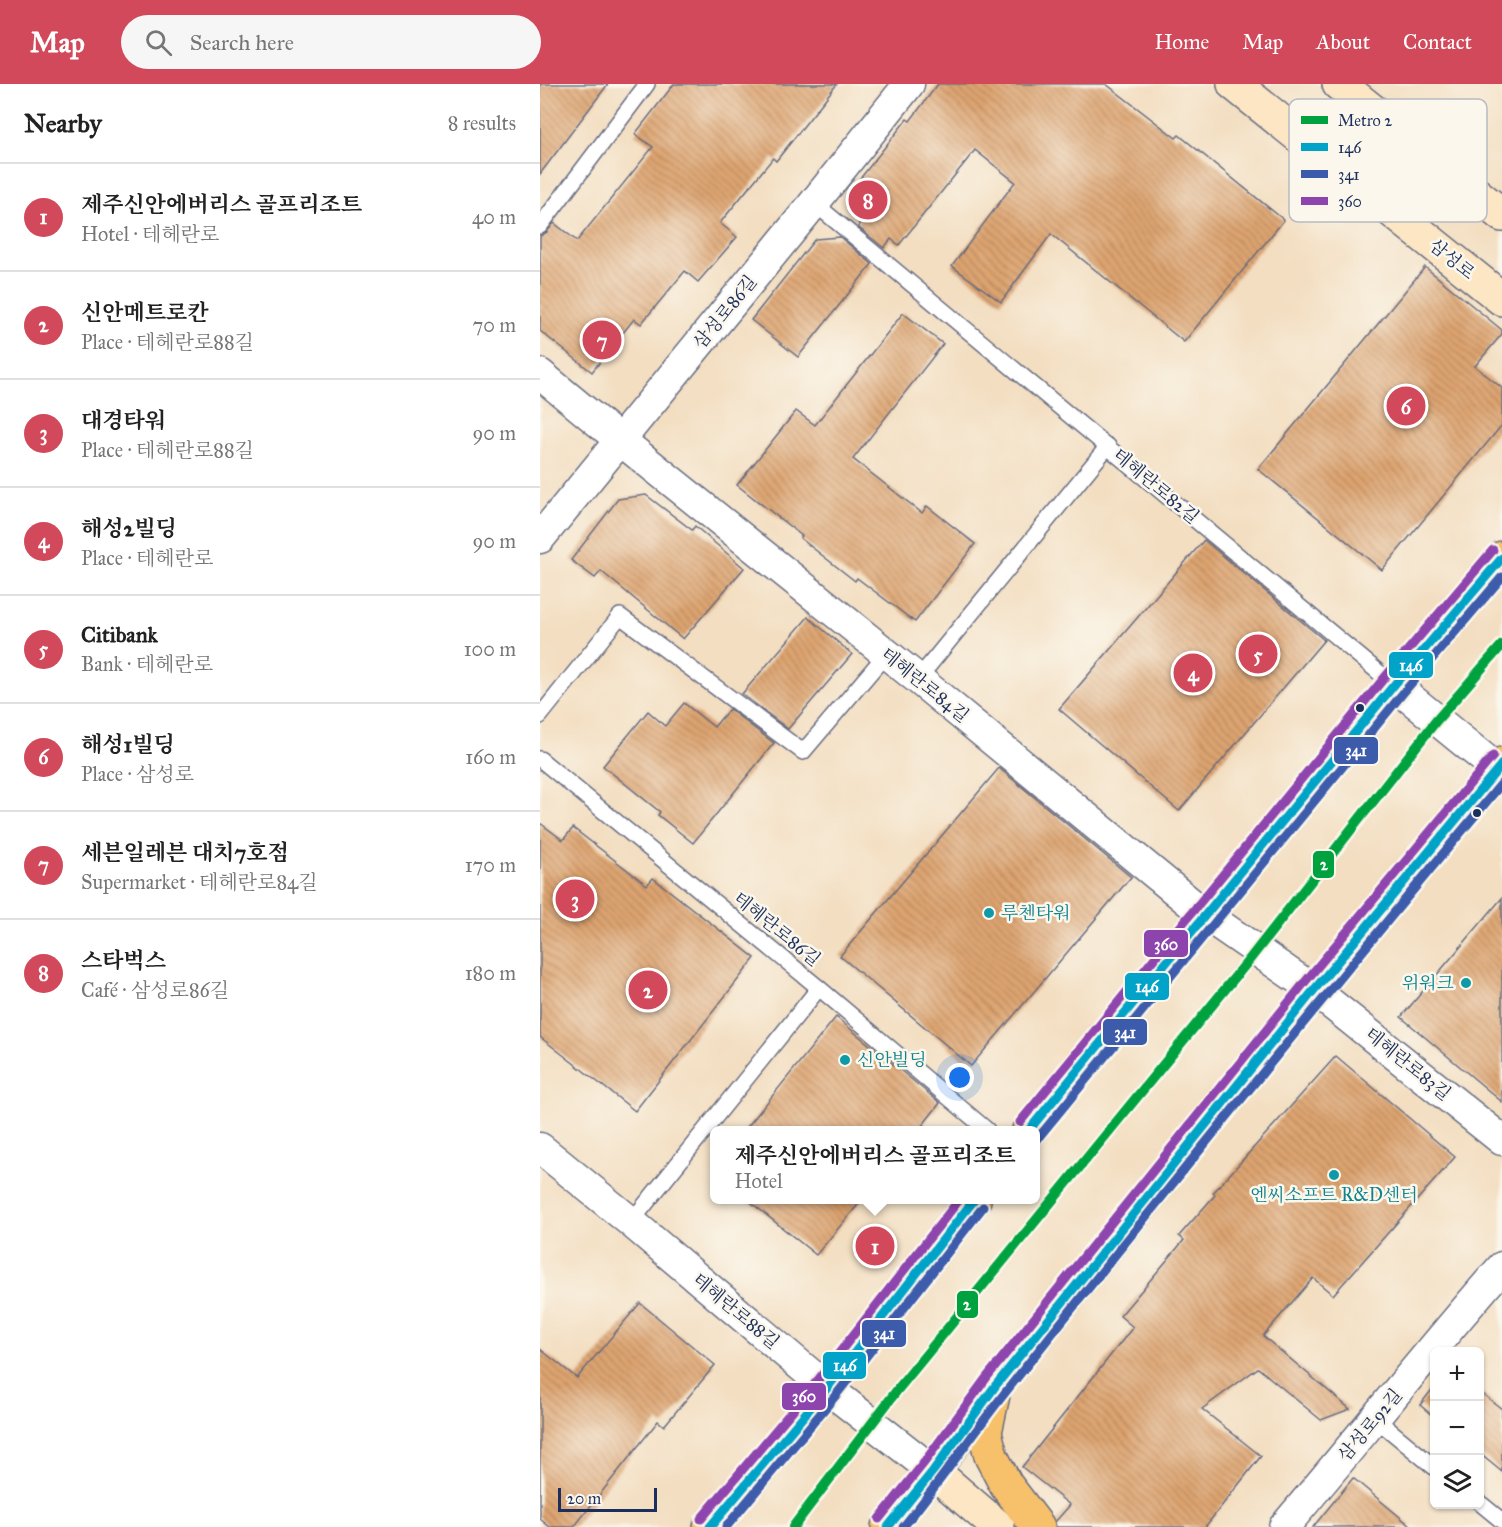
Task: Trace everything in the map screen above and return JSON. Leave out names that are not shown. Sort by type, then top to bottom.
[{"type":"main road","name":"삼성로","points":[[1234,84],[1289,128]]},
{"type":"main road","points":[[1340,84],[1359,99]]},
{"type":"main road","points":[[1487,203],[1502,215]]},
{"type":"main road","name":"삼성로","points":[[1406,222],[1502,299]]},
{"type":"main road","points":[[1033,1126],[1204,914],[1502,558]]},
{"type":"main road","points":[[888,1527],[933,1471],[996,1385],[1314,990],[1500,769]]},
{"type":"main road","points":[[710,1527],[827,1388],[971,1204]]},
{"type":"main road","points":[[996,1385],[985,1432],[991,1456],[1006,1485],[1038,1527]]},
{"type":"main road","points":[[933,1471],[998,1527]]},
{"type":"street","name":"삼성로86길","points":[[540,538],[814,204],[909,84]]},
{"type":"street","name":"테헤란로84길","points":[[540,374],[918,679],[1204,914],[1314,990]]},
{"type":"street","name":"테헤란로82길","points":[[1394,685],[1500,769]]},
{"type":"street","name":"테헤란로83길","points":[[1314,990],[1502,1140]]},
{"type":"street","name":"테헤란로88길","points":[[540,1148],[827,1388],[933,1471]]},
{"type":"street","name":"삼성로92길","points":[[1284,1527],[1376,1419],[1435,1344],[1502,1268]]},
{"type":"lane","points":[[540,226],[647,84]]},
{"type":"lane","name":"테헤란로82길","points":[[814,204],[1394,685]]},
{"type":"lane","points":[[918,679],[1108,446]]},
{"type":"lane","points":[[540,716],[620,616],[802,752],[886,654]]},
{"type":"lane","name":"테헤란로86길","points":[[540,759],[819,988],[981,1126]]},
{"type":"lane","points":[[631,1222],[819,988]]},
{"type":"lane","points":[[1376,1419],[1430,1464]]},
{"type":"lane","points":[[1484,1507],[1502,1521]]},
{"type":"building","points":[[540,84],[608,84],[540,174]]},
{"type":"building","points":[[674,84],[837,84],[776,161],[773,158],[720,223],[737,237],[698,282],[685,271],[641,324],[634,319],[592,372],[540,331],[540,236],[547,232],[554,223],[577,241],[653,147],[635,134]]},
{"type":"building","points":[[938,84],[1106,84],[1176,138],[1179,135],[1284,220],[1184,342],[1051,234],[1001,302],[952,266],[1015,182],[975,150],[899,245],[891,239],[884,248],[859,228],[859,180],[907,119],[910,121]]},
{"type":"building","points":[[840,237],[872,264],[798,357],[751,320],[815,239]]},
{"type":"building","points":[[1425,267],[1502,330],[1502,334],[1475,366],[1502,388],[1502,425],[1382,570],[1258,469]]},
{"type":"building","points":[[903,313],[943,344],[853,459],[922,513],[927,506],[975,544],[915,622],[857,578],[855,581],[737,485],[796,411],[815,425]]},
{"type":"building","points":[[646,495],[692,530],[695,526],[744,568],[683,639],[601,571],[595,578],[571,560],[618,499]]},
{"type":"building","points":[[1204,540],[1324,640],[1179,811],[1059,709]]},
{"type":"building","points":[[808,617],[852,654],[788,729],[742,694]]},
{"type":"building","points":[[684,703],[714,727],[729,709],[774,743],[693,843],[658,815],[660,812],[603,766],[648,711],[665,726]]},
{"type":"building","name":"루첸타워","points":[[999,768],[1131,877],[971,1066],[840,956]]},
{"type":"building","points":[[540,823],[563,840],[573,828],[647,885],[653,878],[755,958],[635,1111],[540,1037]]},
{"type":"building","name":"위워크","points":[[1502,898],[1502,1102],[1401,1017]]},
{"type":"building","name":"신안빌딩","points":[[836,1017],[940,1103],[922,1126],[748,1126]]},
{"type":"building","points":[[1336,1056],[1455,1157],[1333,1295],[1313,1278],[1263,1336],[1350,1409],[1321,1420],[1258,1368],[1202,1409],[1261,1456],[1205,1527],[1056,1527],[1055,1522],[1070,1505],[1022,1467],[1133,1327],[1120,1316],[1184,1240],[1179,1236],[1215,1195],[1213,1193]]},
{"type":"building","points":[[753,1204],[859,1204],[816,1255]]},
{"type":"building","points":[[640,1303],[715,1365],[664,1426],[658,1421],[574,1527],[550,1527],[540,1519],[540,1349],[577,1378]]},
{"type":"building","points":[[1430,1392],[1430,1414],[1420,1405]]},
{"type":"building","points":[[1484,1395],[1502,1409],[1502,1472],[1484,1457]]},
{"type":"building","points":[[1353,1478],[1412,1527],[1313,1527]]},
{"type":"metro line","name":"2","points":[[793,1527],[898,1389],[1249,960],[1436,721],[1502,645]]},
{"type":"transit line","name":"360","points":[[1020,1122],[1385,677],[1493,550]]},
{"type":"transit line","name":"146","points":[[1032,1126],[1394,685],[1502,558]]},
{"type":"transit line","name":"341","points":[[1040,1136],[1403,693],[1502,577]]},
{"type":"transit line","name":"360","points":[[879,1519],[987,1377],[1305,982],[1493,756]]},
{"type":"transit line","name":"146","points":[[888,1527],[933,1471],[996,1385],[1314,990],[1502,764]]},
{"type":"transit line","name":"341","points":[[903,1527],[995,1406],[1130,1236],[1502,783]]},
{"type":"transit line","name":"360","points":[[701,1519],[818,1380],[956,1204]]},
{"type":"transit line","name":"146","points":[[710,1527],[827,1388],[971,1204]]},
{"type":"transit line","name":"341","points":[[726,1527],[836,1395],[983,1207]]},
{"type":"place","name":"스타벅스","points":[[868,200]]},
{"type":"place","name":"세븐일레븐 대치7호점","points":[[602,340]]},
{"type":"place","name":"해성1빌딩","points":[[1406,406]]},
{"type":"place","name":"Citibank","points":[[1258,654]]},
{"type":"place","name":"해성2빌딩","points":[[1193,673]]},
{"type":"place","name":"대경타워","points":[[575,899]]},
{"type":"place","name":"루첸타워","points":[[989,913]]},
{"type":"place","name":"위워크","points":[[1466,983]]},
{"type":"place","name":"신안메트로칸","points":[[648,990]]},
{"type":"place","name":"신안빌딩","points":[[845,1060]]},
{"type":"place","name":"엔씨소프트 R&D센터","points":[[1334,1175]]},
{"type":"place","name":"제주신안에버리스 골프리조트","points":[[875,1246]]}]
